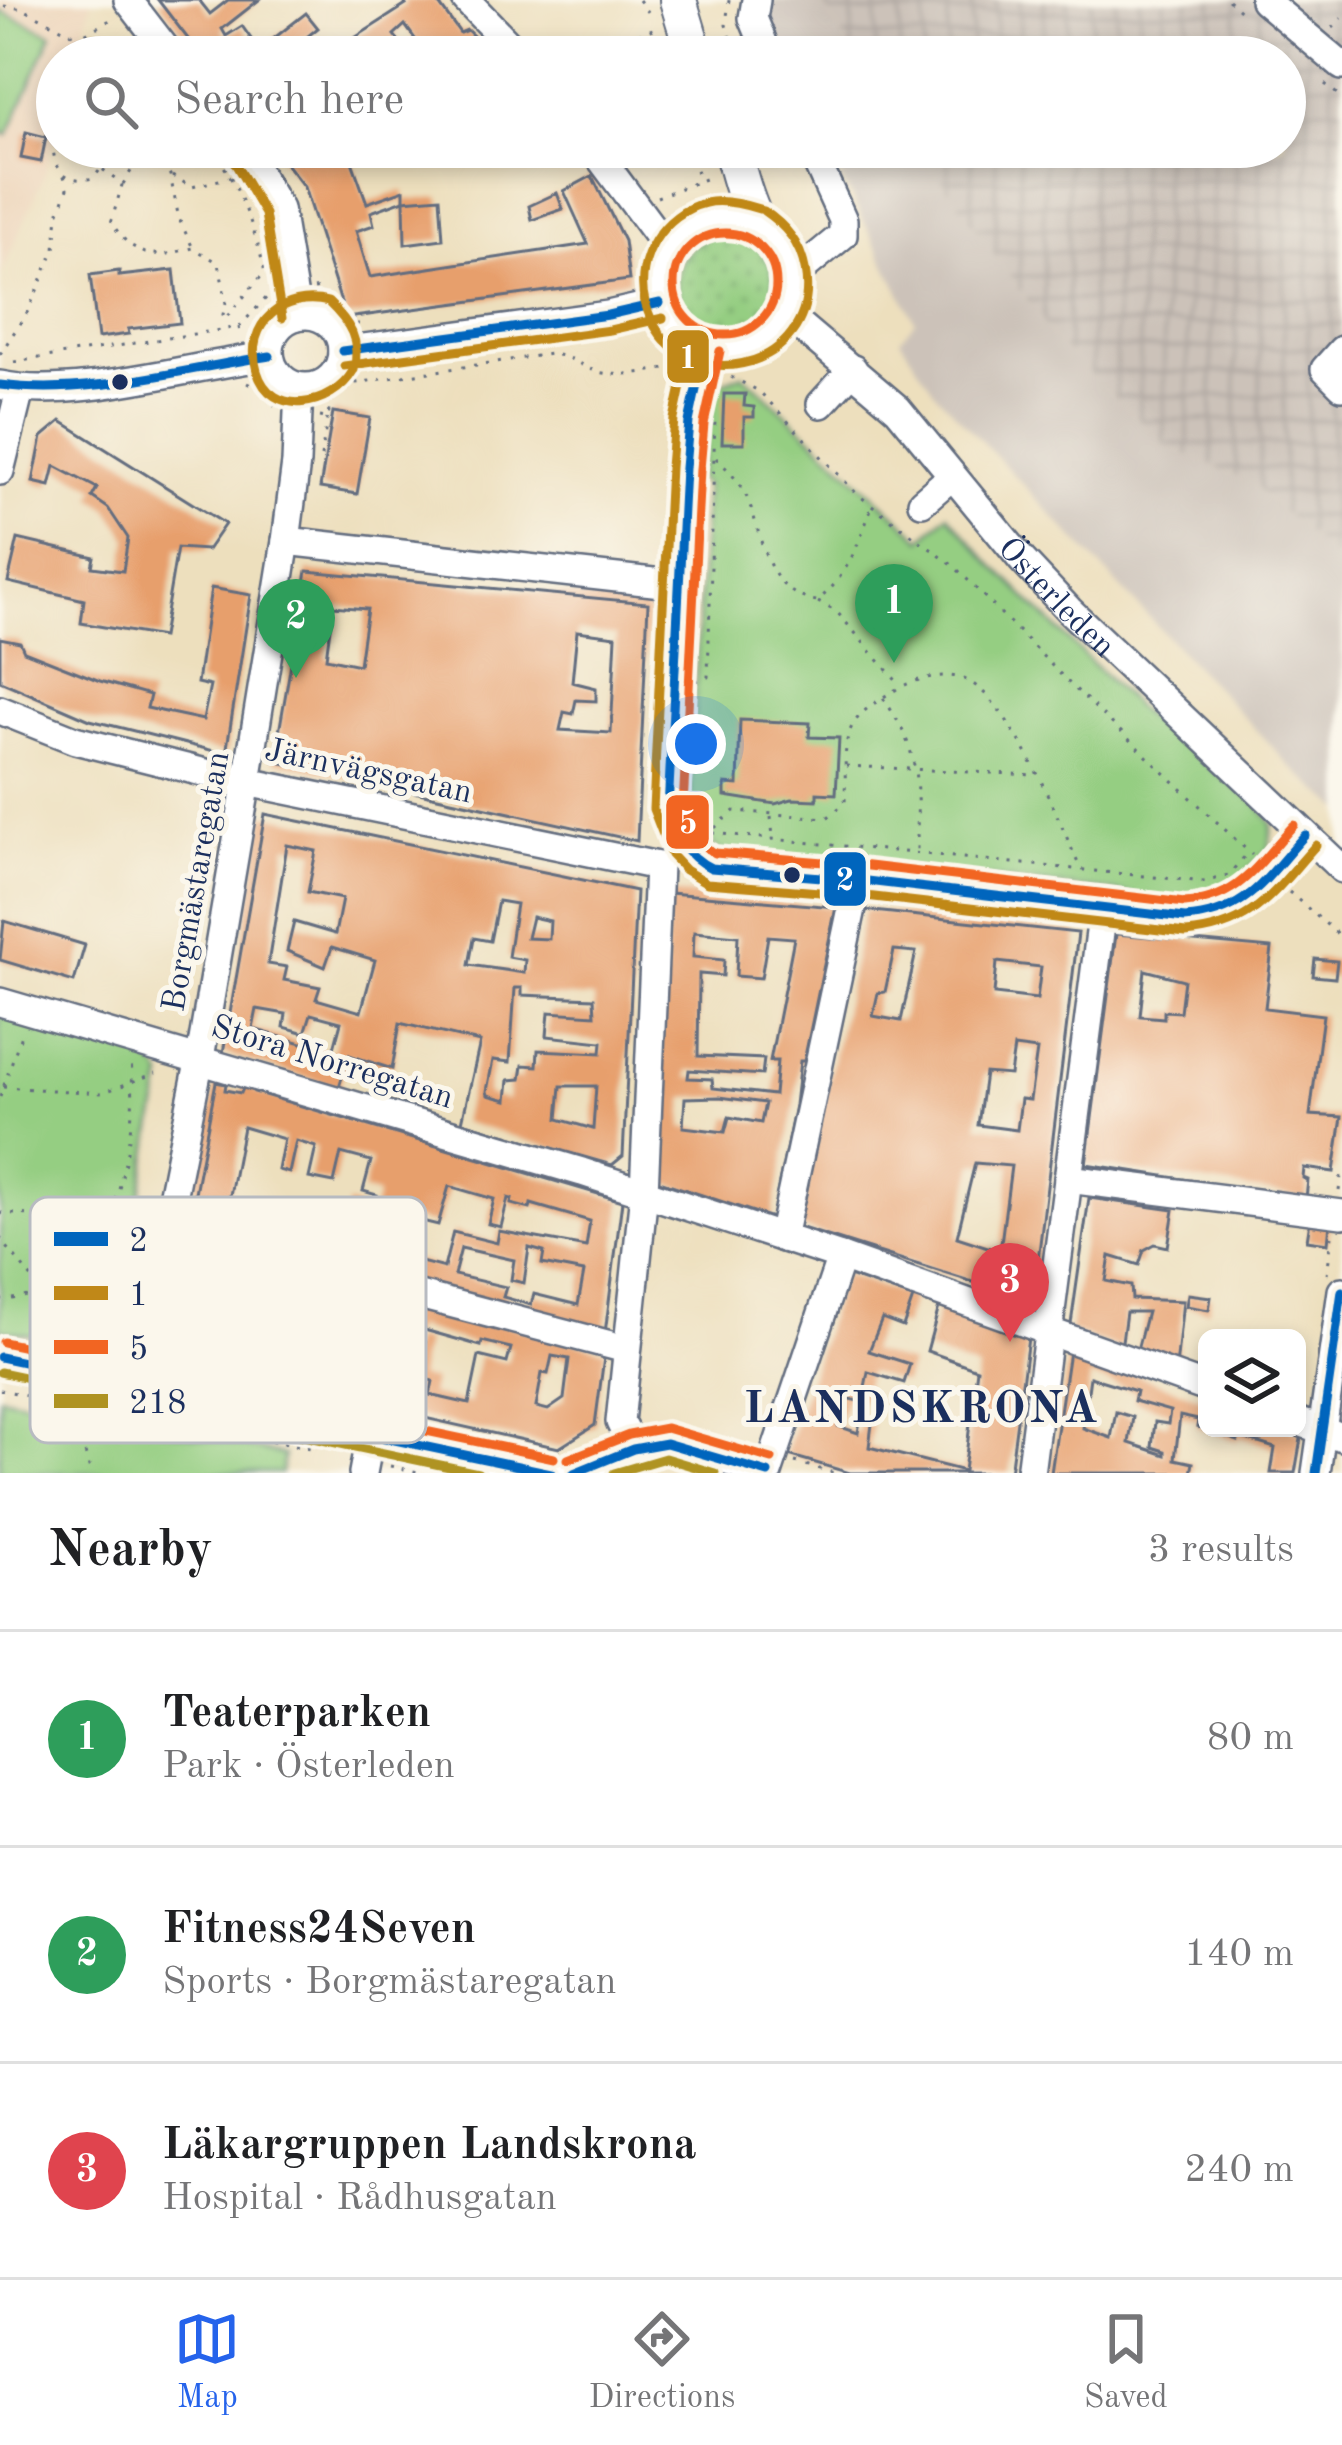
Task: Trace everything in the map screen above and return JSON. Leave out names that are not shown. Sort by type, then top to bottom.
[{"type":"main road","points":[[678,0],[689,36]]},
{"type":"main road","points":[[711,168],[722,190],[715,217]]},
{"type":"main road","points":[[740,168],[776,248],[786,314],[772,333],[752,346],[700,364],[660,303],[658,275],[667,248],[687,227],[715,217],[733,217],[776,248]]},
{"type":"street","points":[[466,0],[501,36]]},
{"type":"street","points":[[756,0],[753,18],[760,36]]},
{"type":"street","points":[[1264,0],[1342,66]]},
{"type":"street","points":[[122,9],[150,36]]},
{"type":"street","points":[[255,168],[279,209],[297,316]]},
{"type":"street","points":[[608,168],[667,248]]},
{"type":"street","points":[[776,248],[840,240],[844,228],[840,212],[820,168]]},
{"type":"street","points":[[343,351],[660,303]]},
{"type":"street","name":"Österleden","points":[[786,314],[898,409],[951,477],[1069,610],[1342,869]]},
{"type":"street","points":[[0,471],[10,387],[71,387],[257,358],[276,331],[297,316],[319,317],[331,325],[343,351],[338,370],[299,401],[280,376],[257,358]]},
{"type":"street","points":[[700,364],[689,422],[668,810],[687,853],[697,863],[1214,918],[1239,907],[1305,835]]},
{"type":"street","points":[[821,404],[853,369]]},
{"type":"street","name":"Borgmästaregatan","points":[[170,1197],[189,1054],[247,781],[286,542],[299,401]]},
{"type":"street","points":[[922,502],[951,477]]},
{"type":"street","points":[[286,542],[680,585]]},
{"type":"street","name":"Järnvägsgatan","points":[[0,710],[75,740],[247,781],[658,866],[644,1192]]},
{"type":"street","points":[[782,1238],[858,880]]},
{"type":"street","points":[[1030,1473],[1103,909]]},
{"type":"street","name":"Stora Norregatan","points":[[0,1002],[189,1054],[644,1192],[1198,1385]]},
{"type":"street","points":[[1068,1179],[1342,1214]]},
{"type":"street","points":[[633,1449],[620,1422],[644,1192]]},
{"type":"street","points":[[574,1473],[633,1449],[666,1443],[737,1468],[771,1465],[841,1257]]},
{"type":"street","points":[[1316,1473],[1342,1291]]},
{"type":"street","points":[[426,1297],[626,1349]]},
{"type":"street","points":[[0,1357],[30,1363]]},
{"type":"street","points":[[325,1443],[366,1456],[551,1473]]},
{"type":"path","points":[[639,0],[644,12],[660,21],[653,32],[640,36]]},
{"type":"path","points":[[728,0],[730,36]]},
{"type":"path","points":[[4,6],[23,9],[72,36]]},
{"type":"path","points":[[80,36],[122,9]]},
{"type":"path","points":[[1332,29],[1342,18]]},
{"type":"path","points":[[0,354],[28,311],[55,249],[58,214],[68,188],[60,168]]},
{"type":"path","points":[[63,173],[80,181],[94,178],[101,168],[122,185]]},
{"type":"path","points":[[133,168],[122,185],[111,223],[128,244],[145,254],[194,248]]},
{"type":"path","points":[[166,168],[179,219],[194,248],[218,262],[226,302],[221,326],[265,272]]},
{"type":"path","points":[[224,168],[253,223],[268,296]]},
{"type":"path","points":[[700,181],[701,168]]},
{"type":"path","points":[[170,175],[191,187],[230,177]]},
{"type":"path","points":[[239,327],[257,358],[248,385],[269,394],[277,415],[299,401],[327,418],[336,386],[550,354],[569,356],[610,374],[700,364],[744,381],[872,506],[955,567],[1070,684],[1342,938]]},
{"type":"path","points":[[694,682],[708,677],[719,398]]},
{"type":"path","points":[[715,457],[734,476],[748,502],[771,570],[785,588],[837,612],[901,686]]},
{"type":"path","points":[[817,601],[844,570],[872,506]]},
{"type":"path","points":[[687,853],[734,811],[827,818],[845,803],[848,728],[856,715],[901,686],[952,676],[967,680],[1001,710],[1082,870]]},
{"type":"path","points":[[883,698],[909,738],[916,770],[917,854]]},
{"type":"path","points":[[846,766],[1036,775]]},
{"type":"path","points":[[771,815],[773,839]]},
{"type":"path","points":[[709,833],[1205,882],[1228,875],[1249,852]]},
{"type":"path","points":[[0,1097],[29,1010]]},
{"type":"path","points":[[117,1197],[134,1114],[130,1054]]},
{"type":"path","points":[[4,1087],[102,1093],[175,1066],[189,1054]]},
{"type":"path","points":[[0,1214],[30,1215]]},
{"type":"path","points":[[0,1238],[30,1274]]},
{"type":"path","points":[[0,1300],[30,1295]]},
{"type":"path","points":[[0,1390],[30,1396]]},
{"type":"path","points":[[82,1443],[91,1473]]},
{"type":"path","points":[[283,1443],[321,1450]]},
{"type":"path","points":[[366,1456],[423,1473]]},
{"type":"path","points":[[771,1465],[834,1473]]},
{"type":"shaded area","points":[[0,0],[92,0],[83,36],[36,36],[36,168],[46,168],[0,277]]},
{"type":"shaded area","points":[[757,0],[822,0],[842,36],[774,36]]},
{"type":"shaded area","points":[[822,0],[1342,0],[1342,564],[1248,481],[1166,445],[1057,342],[933,168],[1306,168],[1306,36],[842,36]]},
{"type":"shaded area","points":[[837,168],[933,168],[1057,342],[1166,445],[1248,481],[1342,564],[1342,810],[1289,765],[934,391],[900,339],[915,321]]},
{"type":"green space","points":[[0,11],[52,34],[36,36],[36,71],[8,135],[0,132]]},
{"type":"green space","points":[[725,234],[760,248],[774,283],[760,318],[725,332],[690,318],[676,283],[690,248]]},
{"type":"green space","points":[[743,374],[922,539],[948,514],[1149,720],[1258,804],[1272,824],[1269,849],[1226,894],[1207,902],[1177,903],[1111,891],[719,851],[689,818],[705,485],[698,478],[716,385]]},
{"type":"green space","points":[[0,1010],[148,1053],[163,1077],[140,1197],[30,1197],[30,1335],[0,1329]]},
{"type":"green space","points":[[0,1396],[30,1402],[30,1443],[226,1443],[284,1455],[281,1473],[0,1473]]},
{"type":"building","points":[[158,0],[199,0],[210,14],[228,0],[259,0],[222,29],[226,36],[186,36]]},
{"type":"building","points":[[403,0],[436,0],[460,33],[467,30],[473,36],[413,36],[405,25],[395,36],[358,36],[406,5]]},
{"type":"building","points":[[306,13],[318,28],[308,36],[277,36]]},
{"type":"building","points":[[242,26],[249,36],[226,36]]},
{"type":"building","points":[[26,132],[36,134],[36,161],[21,158]]},
{"type":"building","points":[[289,168],[354,168],[367,203],[404,190],[404,200],[371,212],[374,225],[356,231],[370,277],[588,244],[564,191],[592,176],[624,241],[629,280],[346,318],[304,187]]},
{"type":"building","points":[[557,193],[563,209],[532,220],[529,206]]},
{"type":"building","points":[[440,197],[443,239],[405,244],[404,200]]},
{"type":"building","points":[[174,270],[180,323],[98,338],[90,275]]},
{"type":"building","points":[[724,394],[745,394],[744,406],[754,407],[754,417],[744,417],[744,443],[722,443]]},
{"type":"building","points":[[333,412],[370,418],[357,494],[320,488]]},
{"type":"building","points":[[61,421],[225,524],[207,550],[177,548],[162,637],[81,623],[84,600],[8,582],[18,539],[94,557],[92,567],[123,571],[128,538],[108,508],[92,497],[97,488],[55,466],[50,486],[33,482],[42,437]]},
{"type":"building","points":[[307,571],[648,603],[637,841],[274,761]],"holes":[[[333,606],[367,609],[359,665],[326,658]],[[577,631],[616,636],[611,733],[560,730],[564,712],[573,714],[576,700],[596,701],[596,688],[572,682]]]},
{"type":"building","points":[[211,588],[251,595],[226,754],[90,720],[0,681],[0,638],[20,642],[24,651],[100,681],[150,695],[147,708],[203,720],[210,686],[197,683]]},
{"type":"building","points":[[740,720],[810,723],[809,737],[839,738],[836,794],[817,793],[817,800],[775,804],[725,796],[725,784],[738,785]]},
{"type":"building","points":[[265,814],[636,891],[623,1156],[612,1165],[462,1122],[480,1042],[400,1023],[392,1069],[349,1055],[339,1087],[223,1053]],"holes":[[[287,845],[316,851],[308,892],[342,899],[335,934],[294,922],[287,951],[325,967],[332,947],[375,960],[361,1012],[316,999],[320,987],[284,980],[287,967],[268,964]],[[498,901],[516,904],[508,957],[525,960],[524,973],[469,965],[474,938],[490,941]],[[532,917],[550,921],[549,939],[527,938]],[[515,988],[522,988],[522,995],[594,998],[595,1015],[549,1012],[547,1036],[602,1042],[601,1053],[538,1050],[537,1066],[523,1065],[521,1079],[509,1080],[507,1100],[488,1095],[493,1060],[510,1062]],[[257,1009],[286,1014],[284,1027],[305,1033],[311,1014],[341,1022],[333,1052],[253,1029]],[[561,1086],[596,1086],[593,1129],[558,1119]]]},
{"type":"building","points":[[669,893],[836,907],[804,1061],[800,1061],[772,1218],[653,1179]],"holes":[[[694,932],[738,936],[736,976],[761,978],[768,936],[794,938],[770,1061],[777,1061],[774,1095],[713,1088],[712,1079],[688,1078],[689,1070],[762,1075],[764,1059],[698,1056],[699,974],[723,976],[724,960],[693,957]],[[685,1098],[765,1103],[761,1123],[729,1117],[725,1132],[683,1127]]]},
{"type":"building","points":[[864,910],[1078,933],[1033,1301],[799,1227]],"holes":[[[894,950],[916,952],[901,1021],[873,1016],[878,993],[885,992]],[[997,962],[1041,967],[1037,999],[994,994]],[[1014,1047],[1037,1050],[1030,1100],[1021,1099],[1017,1130],[978,1125],[985,1073],[1010,1075]],[[975,1163],[1011,1166],[1000,1251],[957,1237]]]},
{"type":"building","points":[[4,921],[85,945],[74,982],[0,960]]},
{"type":"building","points":[[1116,934],[1272,948],[1265,1008],[1323,1015],[1310,1115],[1342,1117],[1334,1172],[1304,1168],[1306,1198],[1086,1164]],"holes":[[[1145,970],[1184,980],[1180,1012],[1164,1011],[1164,1018],[1140,1016]]]},
{"type":"building","points":[[1315,959],[1337,961],[1335,978],[1313,976]]},
{"type":"building","points":[[216,1082],[226,1084],[225,1090],[241,1093],[245,1084],[255,1087],[254,1092],[622,1201],[605,1333],[426,1287],[426,1263],[444,1268],[453,1232],[497,1243],[499,1231],[586,1247],[590,1221],[531,1204],[530,1209],[511,1204],[508,1198],[501,1227],[488,1224],[494,1199],[449,1186],[438,1225],[426,1222],[426,1197],[376,1197],[363,1191],[371,1161],[341,1153],[334,1183],[309,1178],[316,1147],[296,1141],[289,1173],[278,1170],[284,1139],[243,1127],[230,1197],[194,1197]],"holes":[[[461,1248],[514,1260],[511,1280],[524,1283],[529,1248],[544,1252],[542,1264],[584,1272],[578,1305],[534,1294],[531,1305],[503,1297],[506,1287],[454,1275]]]},
{"type":"building","points":[[1089,1198],[1174,1210],[1168,1247],[1155,1244],[1144,1250],[1139,1265],[1110,1256],[1106,1281],[1131,1286],[1132,1299],[1183,1301],[1176,1368],[1136,1354],[1147,1312],[1126,1312],[1121,1349],[1070,1331]]},
{"type":"building","points":[[1310,1221],[1330,1223],[1328,1243],[1307,1240]]},
{"type":"building","points":[[843,1274],[913,1298],[903,1327],[882,1319],[869,1351],[910,1364],[904,1383],[868,1372],[862,1402],[846,1398],[838,1426],[858,1433],[860,1421],[872,1424],[869,1447],[964,1471],[977,1369],[927,1351],[939,1307],[1028,1338],[1010,1473],[850,1473],[785,1454]]},
{"type":"building","points":[[1188,1294],[1211,1297],[1209,1310],[1186,1306]]},
{"type":"building","points":[[426,1305],[605,1350],[595,1425],[559,1448],[426,1418],[426,1379],[433,1381],[430,1395],[469,1404],[479,1356],[507,1363],[511,1348],[482,1341],[481,1346],[426,1330]],"holes":[[[552,1356],[569,1359],[564,1399],[548,1410],[536,1407],[542,1373],[548,1374]]]},
{"type":"building","points":[[1069,1351],[1198,1397],[1198,1420],[1180,1416],[1175,1459],[1193,1463],[1191,1473],[1051,1473]],"holes":[[[1090,1377],[1136,1391],[1134,1401],[1170,1411],[1168,1424],[1155,1422],[1152,1447],[1165,1455],[1129,1443],[1133,1417],[1116,1412],[1111,1438],[1083,1428]]]},
{"type":"building","points":[[1239,1437],[1301,1437],[1295,1473],[1271,1473],[1275,1448]]},
{"type":"transit line","name":"1","points":[[238,168],[265,214],[282,318]]},
{"type":"transit line","name":"1","points":[[759,209],[705,203],[676,217],[655,240],[644,270],[645,302],[661,335],[684,355],[713,365],[743,364],[770,353],[792,333],[805,305],[805,269],[791,236],[764,211]]},
{"type":"transit line","name":"5","points":[[725,233],[745,237],[761,248],[772,264],[776,284],[772,304],[761,320],[745,331],[725,335],[705,331],[689,320],[678,304],[674,284],[678,264],[689,248],[705,237],[725,233]]},
{"type":"transit line","name":"1","points":[[353,371],[331,393],[288,402],[264,386],[254,354],[256,338],[271,314],[283,306],[297,301],[328,302],[352,333],[354,370]]},
{"type":"transit line","name":"2","points":[[342,351],[608,315],[660,303]]},
{"type":"transit line","name":"1","points":[[344,366],[610,330],[663,318]]},
{"type":"transit line","name":"1","points":[[690,345],[674,419],[670,467],[653,809],[671,855],[685,870],[707,883],[857,895],[1186,933],[1246,915],[1316,845]]},
{"type":"transit line","name":"2","points":[[705,348],[689,422],[685,468],[668,810],[679,837],[695,858],[711,868],[1185,918],[1241,901],[1305,835]]},
{"type":"transit line","name":"5","points":[[720,351],[700,469],[683,808],[703,845],[715,853],[1185,903],[1235,886],[1294,825]]},
{"type":"transit line","name":"2","points":[[0,385],[102,385],[270,356]]},
{"type":"transit line","name":"2","points":[[1316,1473],[1342,1291]]},
{"type":"transit line","name":"5","points":[[3,1342],[30,1348]]},
{"type":"transit line","name":"2","points":[[0,1357],[30,1363]]},
{"type":"transit line","name":"218","points":[[0,1372],[30,1378]]},
{"type":"transit line","name":"5","points":[[568,1459],[629,1435],[666,1428],[772,1459]]},
{"type":"transit line","name":"5","points":[[426,1431],[554,1458]]},
{"type":"transit line","name":"218","points":[[336,1443],[478,1473]]},
{"type":"transit line","name":"2","points":[[408,1443],[551,1473]]},
{"type":"transit line","name":"2","points":[[574,1473],[633,1449],[666,1443],[768,1473]]},
{"type":"transit line","name":"218","points":[[614,1473],[665,1458],[715,1473]]},
{"type":"place","name":"Teaterparken","points":[[894,663]]},
{"type":"place","name":"Fitness24Seven","points":[[296,678]]},
{"type":"place","name":"Läkargruppen Landskrona","points":[[1010,1342]]},
{"type":"district","name":"LANDSKRONA","points":[[922,1406]]}]
